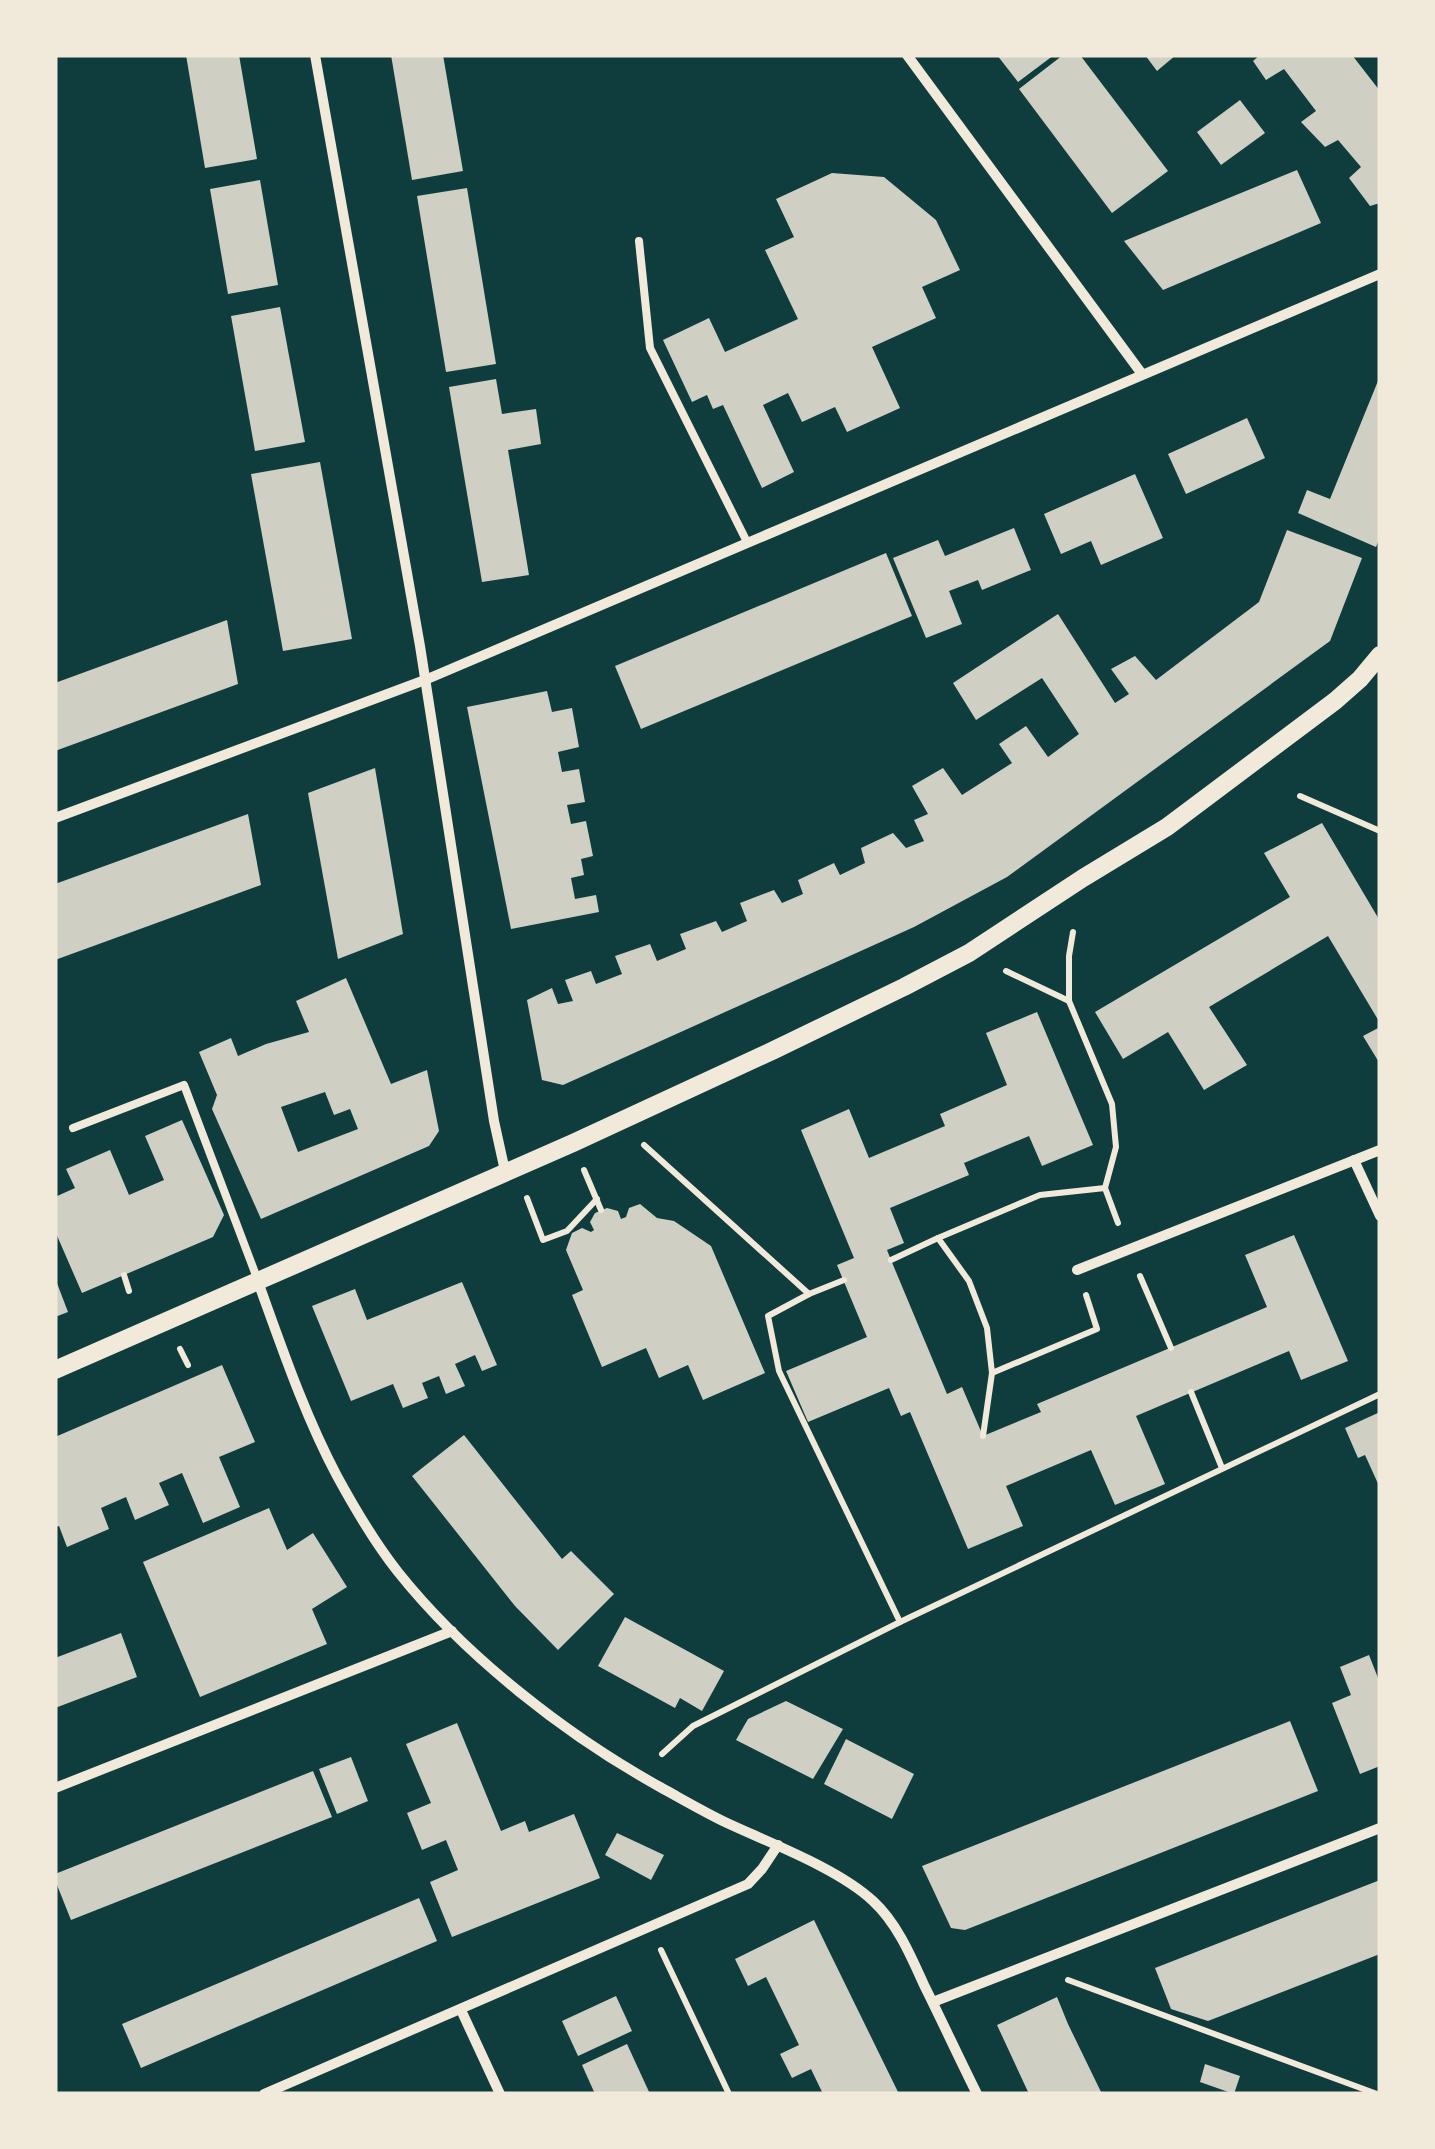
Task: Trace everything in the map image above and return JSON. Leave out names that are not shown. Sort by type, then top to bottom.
[{"type":"street","points":[[315,55],[425,680],[505,1171]]},
{"type":"street","points":[[907,55],[1142,374]]},
{"type":"street","points":[[55,818],[425,680],[1380,274]]},
{"type":"street","points":[[55,1370],[573,1143],[904,987],[969,952],[1167,827],[1323,710],[1379,661]]},
{"type":"street","points":[[1077,1270],[1380,1150]]},
{"type":"street","points":[[1354,1160],[1380,1216]]},
{"type":"street","points":[[258,1279],[336,1474],[364,1523],[425,1604],[500,1675],[639,1774],[723,1821],[847,1882],[873,1901],[891,1922],[976,2094]]},
{"type":"street","points":[[55,1788],[452,1631]]},
{"type":"street","points":[[933,2002],[1380,1828]]},
{"type":"street","points":[[264,2094],[748,1884],[778,1845]]},
{"type":"street","points":[[462,2010],[500,2094]]},
{"type":"lane","points":[[640,241],[650,348],[746,542]]},
{"type":"lane","points":[[73,1128],[184,1085],[258,1279]]},
{"type":"path","points":[[1300,796],[1380,831]]},
{"type":"path","points":[[1073,932],[1069,1001],[1112,1104],[1116,1147],[1105,1188],[1171,1348]]},
{"type":"path","points":[[1006,971],[1069,1001]]},
{"type":"path","points":[[643,1144],[809,1294]]},
{"type":"path","points":[[590,1183],[601,1210]]},
{"type":"path","points":[[891,1260],[1040,1195],[1105,1188]]},
{"type":"path","points":[[527,1196],[544,1240],[566,1231],[597,1199]]},
{"type":"path","points":[[938,1238],[969,1282],[986,1328],[992,1373],[983,1436]]},
{"type":"path","points":[[992,1373],[1097,1328],[1077,1270]]},
{"type":"path","points":[[124,1275],[129,1291]]},
{"type":"path","points":[[844,1280],[768,1316],[778,1371],[900,1622]]},
{"type":"path","points":[[1190,1392],[1222,1468]]},
{"type":"path","points":[[639,1774],[693,1726],[900,1622],[1380,1394]]},
{"type":"path","points":[[650,1928],[729,2094]]},
{"type":"path","points":[[1055,1955],[1065,1980],[1376,2094]]},
{"type":"building","points":[[186,55],[239,55],[257,159],[205,168]]},
{"type":"building","points":[[391,55],[443,55],[463,171],[412,180]]},
{"type":"building","points":[[997,55],[1054,55],[1018,82]]},
{"type":"building","points":[[1063,55],[1080,55],[1168,171],[1112,213],[1019,89]]},
{"type":"building","points":[[1145,55],[1176,55],[1157,71]]},
{"type":"building","points":[[1260,55],[1352,55],[1380,91],[1380,203],[1370,206],[1349,178],[1361,167],[1338,140],[1325,147],[1301,122],[1316,111],[1284,69],[1266,80],[1253,61]]},
{"type":"building","points":[[1240,100],[1265,133],[1221,165],[1197,132]]},
{"type":"building","points":[[1297,170],[1321,223],[1163,290],[1124,241]]},
{"type":"building","points":[[832,173],[884,177],[936,220],[960,270],[922,287],[936,318],[872,347],[900,408],[847,432],[835,407],[802,422],[788,393],[763,405],[794,472],[762,488],[723,405],[713,409],[707,395],[692,402],[663,340],[709,318],[725,352],[798,319],[765,250],[794,237],[776,199]]},
{"type":"building","points":[[260,180],[278,285],[228,294],[210,189]]},
{"type":"building","points":[[467,188],[496,364],[446,372],[417,196]]},
{"type":"building","points":[[280,307],[305,442],[255,451],[231,316]]},
{"type":"building","points":[[1380,376],[1380,537],[1376,547],[1298,513],[1307,490],[1330,499]]},
{"type":"building","points":[[496,379],[502,414],[536,409],[541,444],[508,450],[529,575],[482,582],[449,387]]},
{"type":"building","points":[[1247,418],[1265,458],[1186,494],[1168,454]]},
{"type":"building","points":[[320,462],[352,639],[283,651],[251,474]]},
{"type":"building","points":[[1135,474],[1163,538],[1101,565],[1091,541],[1061,554],[1044,514]]},
{"type":"building","points":[[1014,528],[1031,570],[982,590],[978,580],[949,591],[962,624],[926,638],[893,558],[938,540],[945,556]]},
{"type":"building","points":[[1287,530],[1362,558],[1330,641],[1007,877],[914,927],[563,1085],[542,1080],[527,1000],[552,988],[558,1004],[573,1001],[565,980],[591,971],[596,984],[622,974],[615,956],[650,944],[657,961],[686,949],[680,934],[716,921],[722,932],[747,921],[740,903],[774,890],[782,903],[803,894],[798,880],[834,863],[840,875],[865,863],[861,848],[893,833],[906,848],[924,841],[914,820],[928,814],[912,786],[943,768],[962,795],[1012,763],[999,744],[1026,726],[1048,757],[1079,734],[1042,678],[976,720],[953,683],[1058,614],[1115,703],[1129,694],[1111,669],[1135,656],[1156,680],[1259,602]]},
{"type":"building","points":[[886,553],[912,616],[641,729],[615,666]]},
{"type":"building","points":[[227,620],[238,684],[55,751],[55,683]]},
{"type":"building","points":[[547,691],[552,712],[572,708],[579,747],[558,752],[562,772],[579,769],[585,802],[567,805],[571,824],[586,821],[593,856],[581,859],[584,875],[571,878],[575,899],[596,895],[599,912],[511,929],[467,707]]},
{"type":"building","points":[[375,768],[403,934],[338,959],[308,793]]},
{"type":"building","points":[[248,814],[261,885],[55,960],[55,884]]},
{"type":"building","points":[[1322,823],[1380,921],[1380,1023],[1328,936],[1209,1007],[1247,1065],[1204,1090],[1168,1032],[1123,1059],[1095,1012],[1290,897],[1264,853]]},
{"type":"building","points":[[346,978],[391,1084],[427,1070],[439,1131],[429,1146],[261,1219],[212,1109],[217,1095],[199,1052],[231,1038],[238,1056],[309,1032],[296,1001]],"holes":[[[325,1092],[334,1115],[350,1109],[358,1129],[298,1152],[281,1107]]]},
{"type":"building","points":[[1037,1012],[1093,1145],[1042,1166],[1029,1136],[964,1163],[969,1175],[890,1208],[904,1243],[887,1250],[891,1260],[947,1394],[962,1387],[983,1436],[1041,1412],[1037,1404],[1267,1307],[1245,1255],[1294,1235],[1348,1361],[1301,1380],[1289,1351],[1136,1416],[1165,1484],[1115,1505],[1091,1450],[1006,1486],[1023,1526],[968,1549],[910,1412],[901,1416],[889,1388],[808,1422],[786,1371],[867,1337],[837,1265],[854,1258],[801,1130],[849,1109],[869,1158],[945,1126],[940,1114],[1007,1085],[986,1033]]},
{"type":"building","points":[[1380,1027],[1380,1064],[1363,1036]]},
{"type":"building","points":[[182,1120],[224,1215],[213,1237],[82,1293],[55,1231],[55,1197],[75,1188],[66,1169],[110,1150],[129,1195],[164,1180],[145,1136]]},
{"type":"building","points":[[640,1204],[657,1218],[674,1221],[711,1246],[765,1373],[703,1400],[688,1365],[659,1378],[646,1348],[602,1367],[572,1295],[583,1290],[566,1250],[572,1233],[582,1228],[594,1230],[590,1222],[595,1213],[607,1208],[618,1211],[621,1219],[629,1208]]},
{"type":"building","points":[[55,1278],[68,1312],[55,1317]]},
{"type":"building","points":[[462,1282],[497,1365],[482,1371],[475,1355],[455,1364],[465,1386],[446,1394],[439,1376],[422,1383],[428,1398],[403,1408],[393,1384],[351,1401],[312,1306],[355,1289],[367,1320]]},
{"type":"building","points":[[222,1365],[255,1442],[219,1457],[240,1507],[203,1523],[182,1473],[159,1483],[169,1505],[135,1520],[126,1497],[101,1508],[109,1529],[67,1547],[59,1526],[55,1527],[55,1437]]},
{"type":"building","points":[[1380,1412],[1380,1488],[1365,1455],[1358,1458],[1345,1428]]},
{"type":"building","points":[[464,1435],[562,1559],[571,1551],[614,1594],[558,1650],[515,1606],[412,1476]]},
{"type":"building","points":[[269,1508],[287,1550],[313,1533],[347,1587],[312,1609],[327,1644],[200,1697],[143,1562]]},
{"type":"building","points":[[625,1617],[724,1671],[702,1711],[680,1698],[675,1708],[598,1666]]},
{"type":"building","points":[[121,1633],[137,1677],[55,1708],[55,1658]]},
{"type":"building","points":[[1369,1655],[1380,1683],[1380,1766],[1360,1774],[1332,1703],[1351,1695],[1340,1667]]},
{"type":"building","points":[[786,1701],[843,1729],[813,1779],[736,1740],[748,1719]]},
{"type":"building","points":[[1290,1721],[1318,1791],[965,1930],[951,1928],[922,1866]]},
{"type":"building","points":[[457,1723],[501,1831],[525,1821],[529,1832],[574,1814],[600,1878],[452,1937],[430,1882],[458,1870],[446,1840],[422,1850],[407,1813],[431,1803],[406,1744]]},
{"type":"building","points":[[846,1739],[914,1774],[892,1819],[824,1784]]},
{"type":"building","points":[[351,1757],[368,1801],[337,1814],[319,1769]]},
{"type":"building","points":[[313,1771],[332,1817],[71,1920],[55,1874]]},
{"type":"building","points":[[617,1833],[664,1855],[651,1880],[605,1855]]},
{"type":"building","points":[[1380,1880],[1380,1954],[1208,2021],[1171,2009],[1155,1968]]},
{"type":"building","points":[[419,1898],[437,1941],[141,2068],[122,2024]]},
{"type":"building","points":[[814,1920],[899,2094],[823,2094],[811,2069],[792,2078],[780,2054],[799,2045],[766,1977],[748,1986],[735,1959]]},
{"type":"building","points":[[616,1996],[632,2031],[578,2056],[562,2021]]},
{"type":"building","points":[[1057,1997],[1102,2094],[1029,2094],[997,2025]]},
{"type":"building","points":[[627,2044],[650,2094],[595,2094],[582,2065]]},
{"type":"building","points":[[1205,2064],[1240,2076],[1234,2094],[1200,2082]]}]
